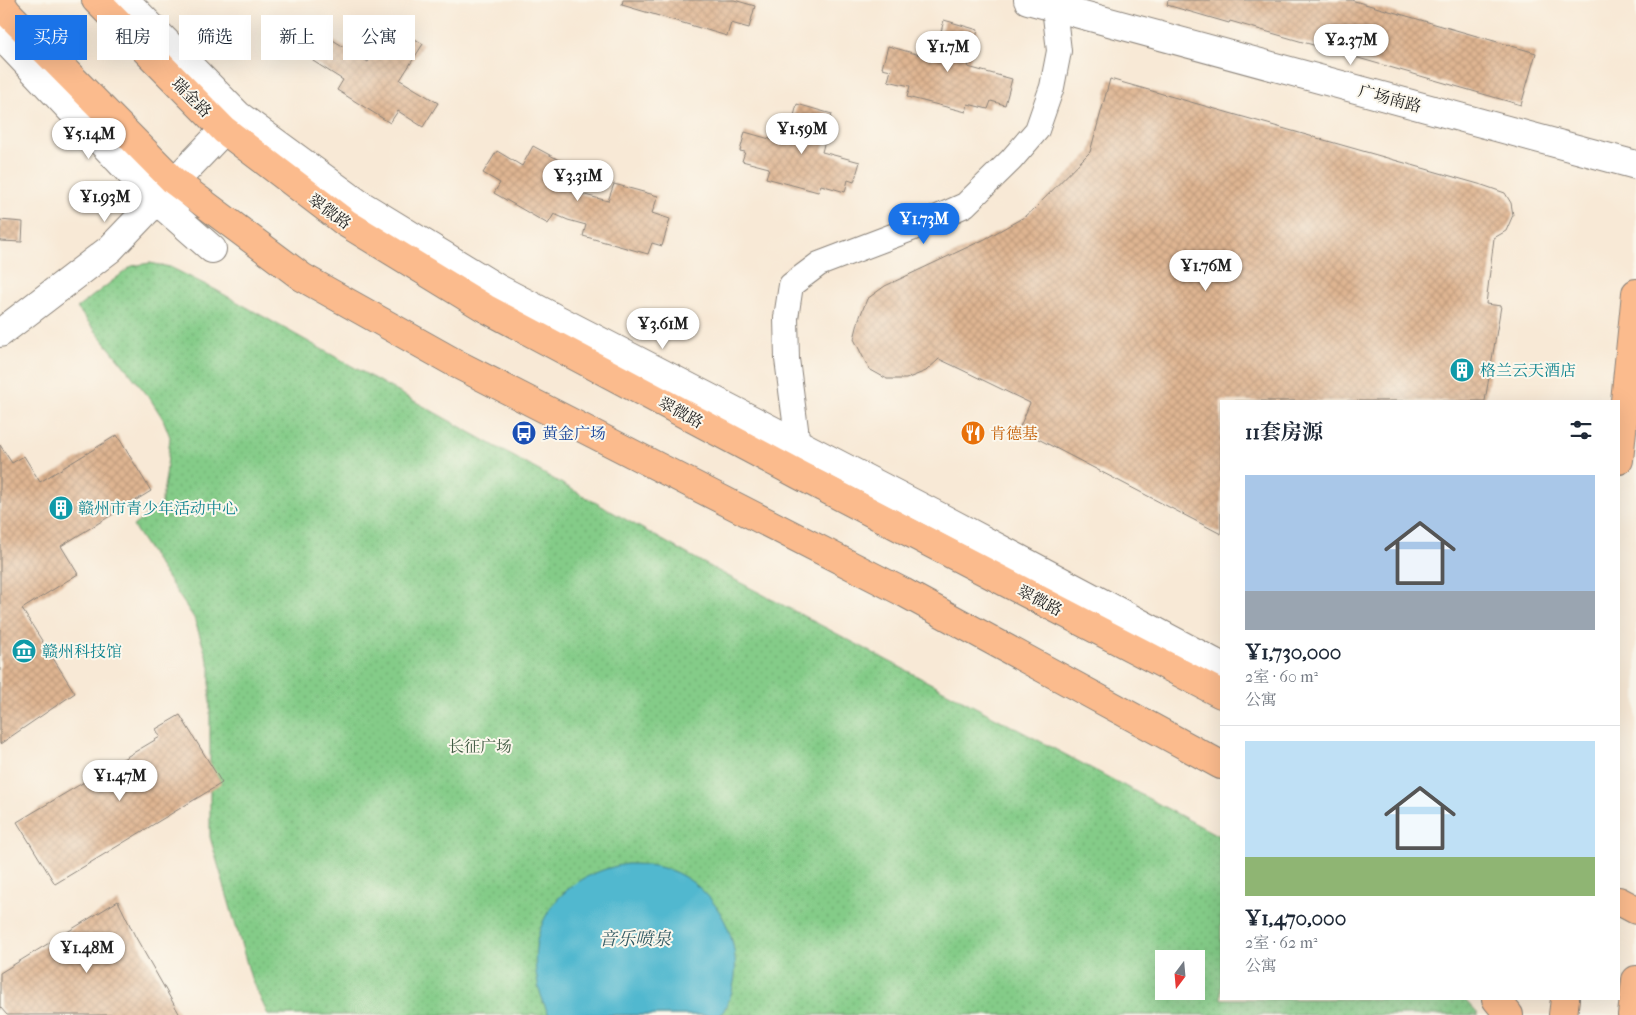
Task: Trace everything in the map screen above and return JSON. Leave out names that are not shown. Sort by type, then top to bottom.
[{"type":"main road","name":"瑞金路","points":[[96,0],[224,130]]},
{"type":"main road","points":[[0,1],[7,12],[165,190],[302,277],[439,354],[903,592],[1220,765]]},
{"type":"main road","name":"翠微路","points":[[224,130],[346,223],[477,303],[801,476],[1220,693]]},
{"type":"main road","points":[[1620,450],[1636,293]]},
{"type":"main road","points":[[1620,902],[1636,910]]},
{"type":"main road","points":[[1620,977],[1636,985]]},
{"type":"main road","points":[[1632,1015],[1636,980]]},
{"type":"main road","points":[[1497,1000],[1509,1015]]},
{"type":"main road","points":[[1563,1015],[1565,1000]]},
{"type":"street","points":[[125,0],[238,114],[358,203],[497,288],[1220,665]]},
{"type":"street","name":"广场南路","points":[[1028,0],[1055,4],[1636,165]]},
{"type":"street","points":[[801,476],[799,444],[787,359],[786,318],[791,286],[819,264],[911,229],[964,205],[1011,160],[1037,130],[1052,87],[1059,51],[1055,4]]},
{"type":"street","points":[[0,35],[165,190],[212,249]]},
{"type":"street","points":[[0,333],[110,249],[224,130]]},
{"type":"green space","name":"长征广场","points":[[150,263],[170,267],[216,290],[707,565],[1220,836],[1220,1000],[1465,1000],[1479,1015],[268,1015],[251,978],[210,837],[210,667],[194,618],[133,526],[161,504],[166,476],[170,437],[163,419],[149,397],[77,308],[132,266]]},
{"type":"water","name":"音乐喷泉","points":[[627,864],[656,866],[683,876],[713,902],[724,919],[735,957],[735,977],[730,997],[721,1015],[549,1015],[539,988],[535,963],[537,939],[545,917],[558,899],[577,883],[600,871]]},
{"type":"building","points":[[623,0],[734,0],[755,6],[749,28],[731,23],[727,36],[622,5]]},
{"type":"building","points":[[1168,0],[1351,0],[1536,53],[1521,105],[1230,21],[1229,23],[1167,5]]},
{"type":"building","points":[[944,20],[978,30],[968,67],[1012,79],[1005,105],[991,101],[988,109],[968,104],[966,112],[907,97],[910,86],[888,81],[891,70],[882,68],[888,46],[934,59]]},
{"type":"building","points":[[415,39],[423,44],[415,57]]},
{"type":"building","points":[[333,40],[343,46],[343,60],[365,60],[368,62],[369,60],[413,60],[400,80],[438,103],[423,127],[398,111],[390,123],[337,90],[343,80],[313,61],[333,60]]},
{"type":"building","points":[[1110,79],[1505,193],[1511,203],[1513,215],[1506,231],[1494,238],[1486,304],[1501,306],[1485,400],[1220,400],[1220,533],[1019,429],[1030,403],[954,366],[939,359],[926,371],[906,379],[887,379],[869,369],[854,339],[867,299],[885,286],[985,239],[1026,216],[1090,152]]},
{"type":"building","points":[[797,104],[832,114],[822,152],[860,162],[854,182],[848,180],[845,192],[821,185],[818,192],[766,178],[769,168],[742,161],[745,152],[740,151],[745,132],[787,144]]},
{"type":"building","points":[[533,146],[572,167],[564,183],[581,194],[608,201],[614,184],[658,196],[652,213],[670,219],[662,246],[652,243],[648,254],[583,236],[586,225],[554,214],[548,224],[494,193],[500,183],[483,173],[497,151],[522,166]]},
{"type":"building","points":[[0,220],[23,222],[22,242],[0,241]]},
{"type":"building","name":"赣州市青少年活动中心","points":[[117,435],[151,491],[61,546],[78,574],[22,609],[75,693],[0,744],[0,445],[12,463],[24,456],[40,482]]},
{"type":"building","points":[[180,715],[222,783],[55,884],[17,822],[160,737],[156,729]]},
{"type":"building","points":[[118,901],[135,936],[180,1015],[7,1015],[0,1007],[0,973]]},
{"type":"place","name":"格兰云天酒店","points":[[1462,370]]},
{"type":"place","name":"黄金广场","points":[[524,433]]},
{"type":"place","name":"肯德基","points":[[973,433]]},
{"type":"place","name":"赣州市青少年活动中心","points":[[61,508]]},
{"type":"place","name":"赣州科技馆","points":[[24,651]]}]
